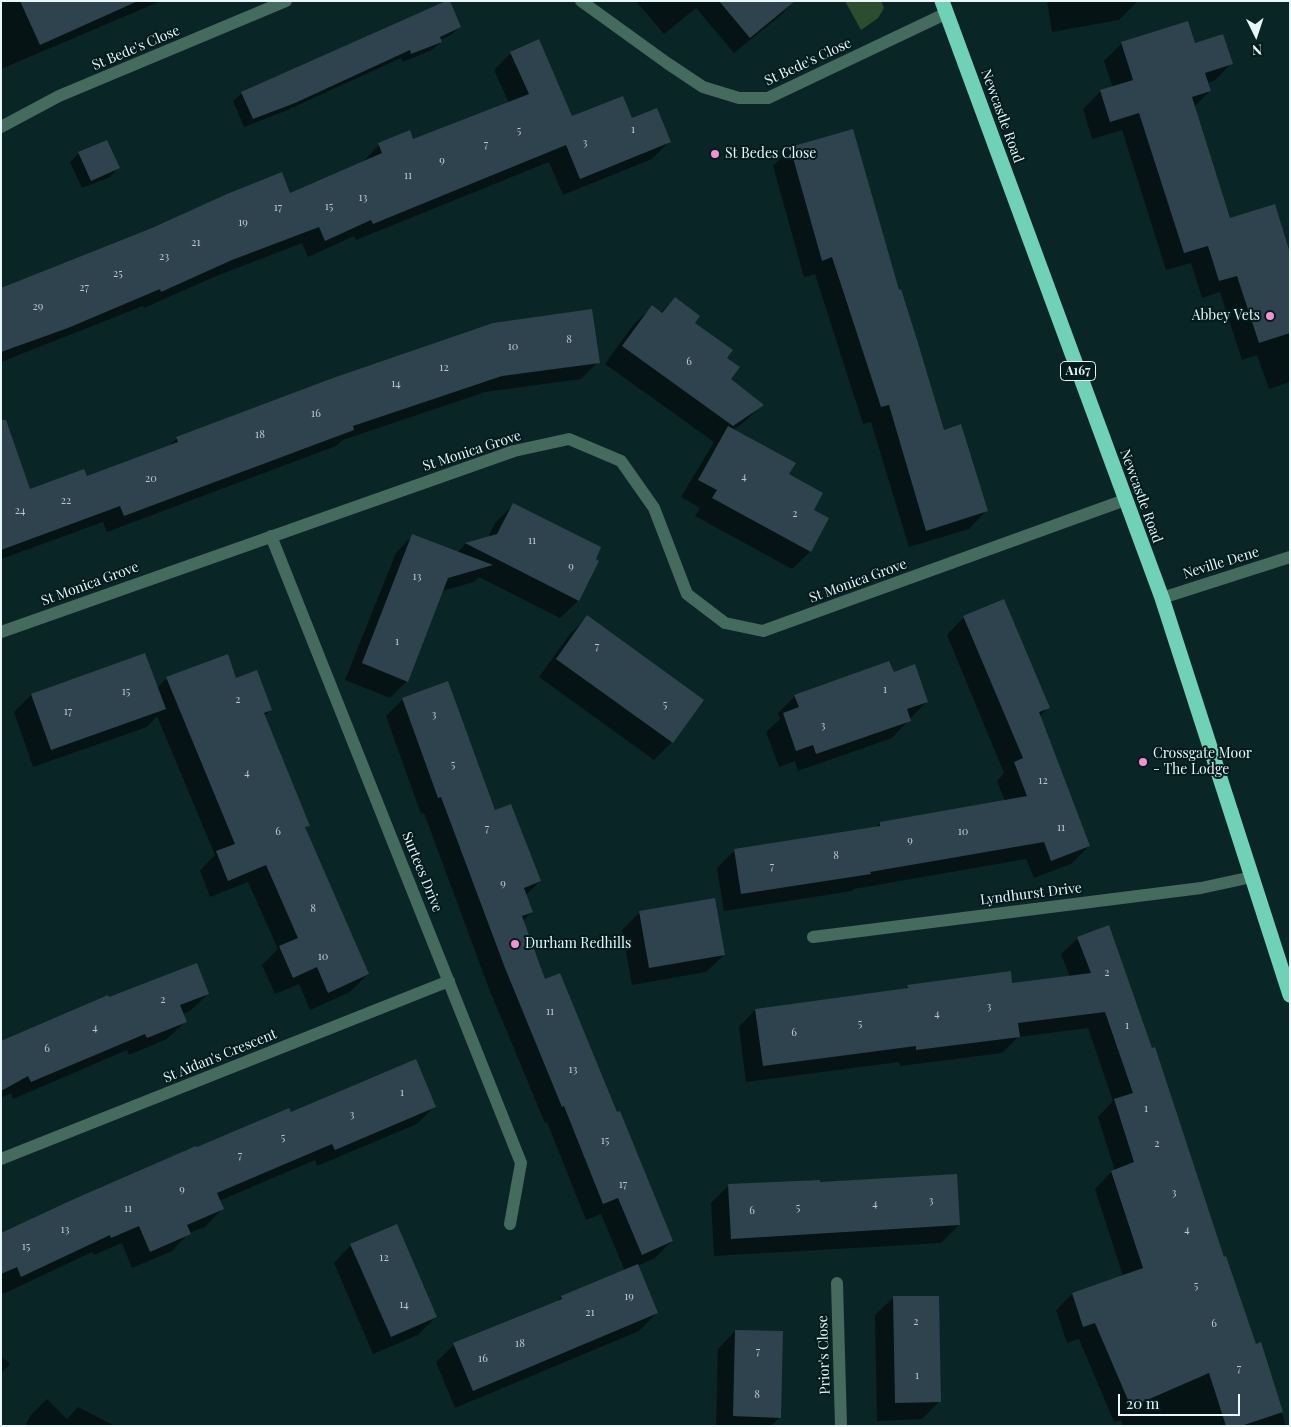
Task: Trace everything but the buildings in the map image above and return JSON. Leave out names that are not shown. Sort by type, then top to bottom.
[{"type":"highway","name":"Newcastle Road","points":[[944,7],[1162,598],[1290,996]]},
{"type":"street","name":"St Bede's Close","points":[[1,127],[59,96],[286,1]]},
{"type":"street","name":"St Bede's Close","points":[[581,1],[703,87],[738,98],[768,98],[944,7]]},
{"type":"street","name":"St Monica Grove","points":[[1,632],[514,451],[569,439],[621,461],[654,508],[687,594],[725,623],[763,632],[1125,500]]},
{"type":"street","name":"Surtees Drive","points":[[271,536],[521,1163],[510,1224]]},
{"type":"street","name":"Neville Dene","points":[[1162,598],[1290,557]]},
{"type":"street","name":"Lyndhurst Drive","points":[[813,937],[1201,888],[1252,877]]},
{"type":"street","name":"St Aidan's Crescent","points":[[1,1159],[449,981]]},
{"type":"street","name":"Prior's Close","points":[[837,1283],[841,1426]]},
{"type":"green space","points":[[845,1],[881,1],[884,8],[878,18],[861,30]]},
{"type":"place","name":"St Bedes Close","points":[[715,154]]},
{"type":"place","name":"Abbey Vets","points":[[1270,316]]},
{"type":"place","name":"Crossgate Moor - The Lodge","points":[[1143,762]]},
{"type":"place","name":"Durham Redhills","points":[[515,944]]}]
